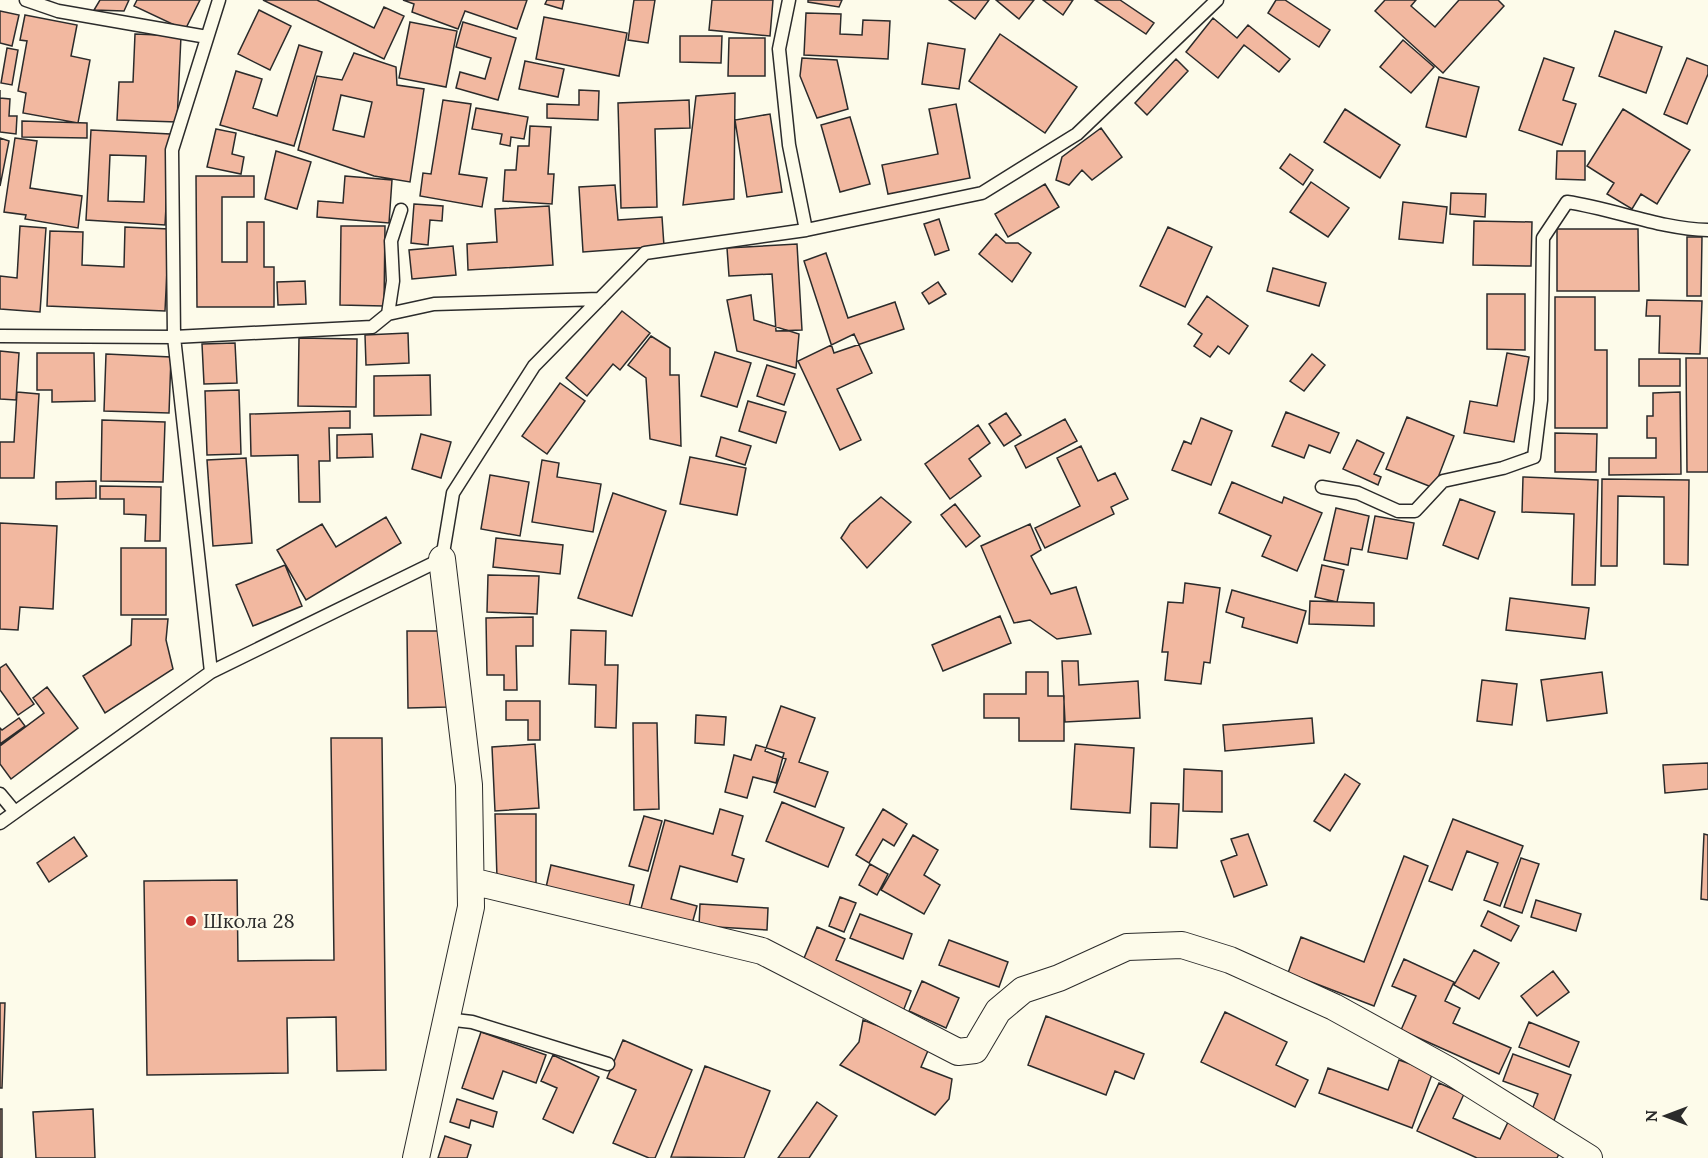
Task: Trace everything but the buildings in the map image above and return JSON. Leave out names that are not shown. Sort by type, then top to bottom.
[{"type":"street","points":[[416,1158],[471,907],[469,785],[442,558]]},
{"type":"street","points":[[471,881],[762,951],[958,1052],[975,1050],[998,1011],[1023,990],[1059,978],[1127,947],[1182,945],[1230,960],[1334,1006],[1450,1071],[1589,1158]]},
{"type":"lane","points":[[26,0],[58,12],[207,37]]},
{"type":"lane","points":[[211,672],[174,337],[172,150],[219,0]]},
{"type":"lane","points":[[789,0],[780,49],[789,145],[806,230]]},
{"type":"lane","points":[[0,823],[211,672],[442,558],[453,493],[534,366],[645,253],[806,230],[982,193],[1077,134],[1217,0]]},
{"type":"lane","points":[[1322,487],[1358,493],[1398,511],[1415,511],[1443,481],[1503,468],[1534,457],[1540,400],[1543,238],[1567,202],[1603,207],[1678,229],[1708,230]]},
{"type":"lane","points":[[388,314],[393,281],[391,241],[401,210]]},
{"type":"lane","points":[[0,336],[174,337],[372,327],[388,314],[434,304],[600,299]]},
{"type":"lane","points":[[0,794],[15,812]]},
{"type":"lane","points":[[446,1019],[472,1022],[608,1064]]},
{"type":"place","name":"Школа 28","points":[[191,921]]}]
